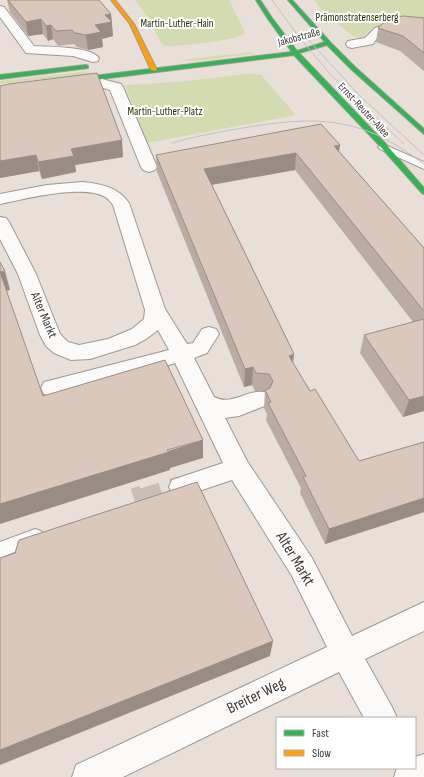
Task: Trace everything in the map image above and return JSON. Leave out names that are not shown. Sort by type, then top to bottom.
[{"type":"main road","points":[[113,0],[132,24],[144,60],[154,70]]},
{"type":"main road","name":"Ernst-Reuter-Allee","points":[[258,0],[272,24],[295,53],[317,78],[368,129],[424,192]]},
{"type":"main road","name":"Ernst-Reuter-Allee","points":[[290,0],[328,43],[424,132]]},
{"type":"main road","name":"Jakobstraße","points":[[274,44],[328,43]]},
{"type":"main road","name":"Jakobstraße","points":[[58,82],[295,53],[328,43]]},
{"type":"main road","points":[[144,60],[162,58]]},
{"type":"main road","points":[[0,77],[94,62]]},
{"type":"street","points":[[0,9],[30,50],[74,53],[90,56],[94,62]]},
{"type":"street","points":[[352,44],[369,41],[376,32],[392,26],[424,27]]},
{"type":"street","points":[[102,83],[116,87],[149,167]]},
{"type":"street","name":"Alter Markt","points":[[0,199],[74,187],[97,188],[113,194],[121,204],[154,310],[182,354],[238,468],[302,567],[345,653],[380,717]]},
{"type":"street","name":"Alter Markt","points":[[0,222],[27,274],[50,335],[54,342],[63,349],[72,352],[84,352],[125,340],[142,332],[151,325],[154,321],[154,310]]},
{"type":"street","points":[[52,388],[200,348],[209,334]]},
{"type":"street","points":[[206,402],[212,407],[221,410],[248,404],[259,399]]},
{"type":"street","points":[[181,487],[238,468]]},
{"type":"street","name":"Breiter Weg","points":[[88,777],[424,616]]},
{"type":"lane","points":[[383,147],[424,166]]},
{"type":"lane","points":[[0,550],[48,531]]},
{"type":"green space","name":"Martin-Luther-Hain","points":[[135,0],[229,0],[245,33],[241,36],[211,42],[165,46]]},
{"type":"green space","name":"Prämonstratenserberg","points":[[314,0],[424,0],[424,24],[382,25],[368,32],[365,37],[360,38],[353,36],[326,15]]},
{"type":"green space","points":[[252,52],[253,54],[196,61],[180,60]]},
{"type":"green space","points":[[89,71],[90,74],[0,84],[0,81]]},
{"type":"green space","name":"Martin-Luther-Platz","points":[[254,73],[256,75],[261,75],[296,115],[147,143],[125,85],[177,82]]},
{"type":"building","points":[[8,0],[99,0],[111,14],[105,15],[112,22],[95,25],[101,32],[86,35],[75,33],[72,30],[56,31],[51,25],[46,26],[41,19],[26,22]]},
{"type":"building","points":[[404,16],[424,18],[424,53],[403,36],[378,28],[392,17]]},
{"type":"building","points":[[97,73],[122,140],[71,149],[74,156],[38,162],[36,155],[0,161],[0,86]]},
{"type":"building","points":[[321,124],[340,145],[334,146],[424,248],[424,311],[296,153],[204,169],[294,354],[289,356],[310,391],[315,389],[359,461],[424,442],[424,498],[329,529],[303,477],[306,476],[268,403],[271,402],[265,390],[270,388],[273,381],[269,374],[256,373],[253,367],[245,369],[156,155]]},
{"type":"building","points":[[0,262],[5,271],[0,272]]},
{"type":"building","points":[[0,272],[43,396],[165,360],[203,440],[167,450],[169,452],[0,504]]},
{"type":"building","points":[[424,319],[424,396],[409,400],[364,335]]},
{"type":"building","points":[[197,482],[273,641],[0,750],[0,558],[15,553],[19,540]]},
{"type":"tunnel","points":[[141,500],[181,487]]},
{"type":"tunnel","points":[[135,502],[141,500]]},
{"type":"tram line","points":[[272,0],[299,37],[330,74],[404,144]]},
{"type":"tram line","points":[[304,35],[359,95],[424,155]]},
{"type":"tram line","points":[[172,143],[231,130],[263,125],[311,121],[327,122],[342,124],[376,134],[424,164]]},
{"type":"traffic: fast","points":[[258,0],[269,18],[295,52],[382,143],[424,192]]},
{"type":"traffic: fast","points":[[290,0],[328,43],[353,68],[424,132]]},
{"type":"traffic: fast","points":[[68,81],[295,53],[328,43]]},
{"type":"traffic: fast","points":[[0,77],[86,67]]},
{"type":"traffic: slow","points":[[113,0],[132,24],[154,70]]}]
